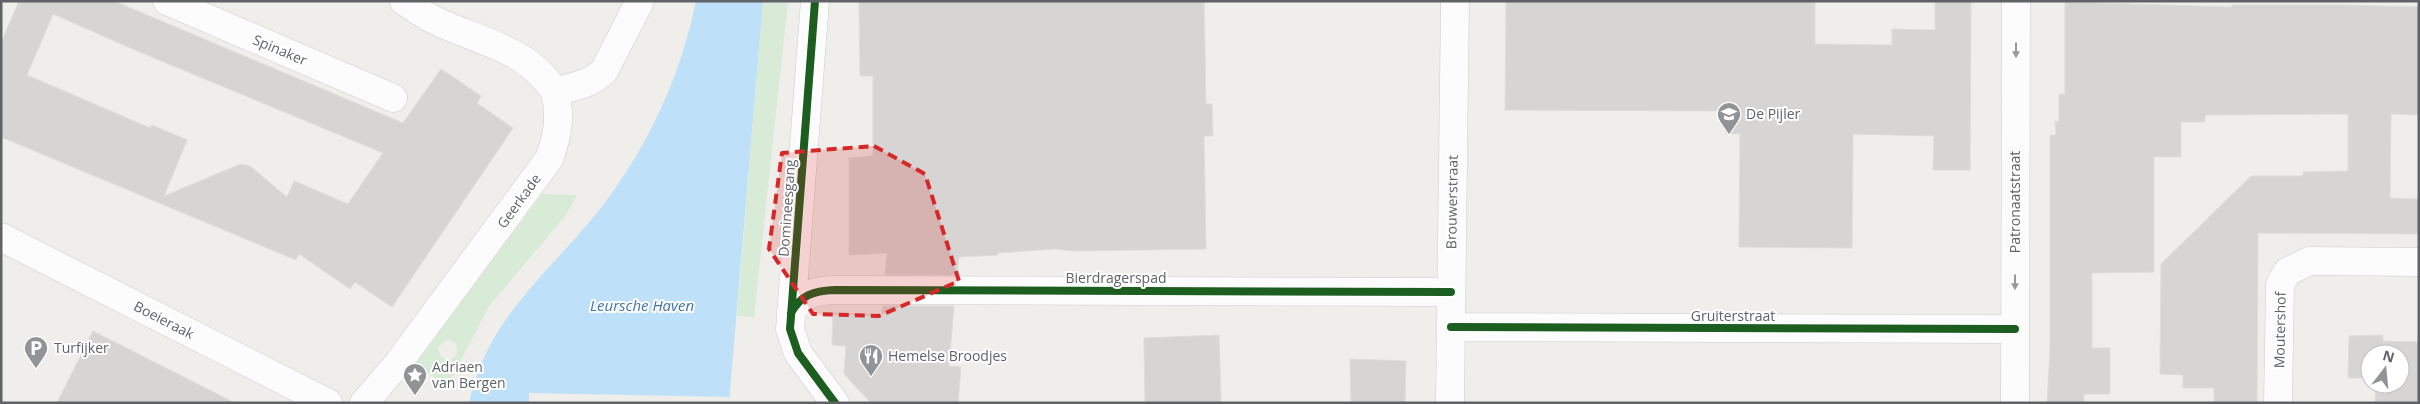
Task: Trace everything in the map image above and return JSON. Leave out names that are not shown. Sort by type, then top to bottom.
[{"type":"street","name":"Spinaker","points":[[167,1],[392,98]]},
{"type":"street","points":[[404,1],[434,20],[526,60],[543,75],[555,92],[583,84],[598,77],[604,71],[640,1]]},
{"type":"street","name":"Domineesgang","points":[[815,1],[790,329],[798,353],[835,403]]},
{"type":"street","name":"Brouwerstraat","points":[[1450,403],[1455,1]]},
{"type":"street","name":"Patronaatstraat","points":[[2015,403],[2016,1]]},
{"type":"street","name":"Geerkade","points":[[364,403],[399,362],[549,159],[559,124],[559,108],[555,92]]},
{"type":"street","name":"Boeieraak","points":[[1,237],[328,403]]},
{"type":"street","name":"Moutershof","points":[[2278,403],[2280,285],[2287,272],[2309,261],[2419,262]]},
{"type":"street","name":"Bierdragerspad","points":[[791,313],[797,302],[807,294],[820,290],[1452,292]]},
{"type":"street","name":"Gruiterstraat","points":[[1451,327],[2015,329]]},
{"type":"highlighted area","points":[[874,146],[925,174],[959,281],[879,316],[813,314],[769,249],[782,153]]},
{"type":"green space","points":[[763,1],[788,1],[754,317],[737,316]]},
{"type":"green space","points":[[542,194],[577,195],[566,215],[489,306],[447,387],[416,363]],"holes":[[[451,340],[456,344],[457,353],[454,358],[447,360],[441,357],[438,348],[444,341]]]},
{"type":"water","name":"Leursche Haven","points":[[696,1],[763,1],[729,403],[469,403],[478,372],[491,344],[506,319],[604,204],[649,133],[682,56]]},
{"type":"pier","points":[[529,393],[729,397],[729,403],[529,403]]},
{"type":"building","points":[[19,1],[114,1],[403,123],[441,69],[481,96],[477,103],[513,128],[392,307],[355,282],[350,289],[299,254],[296,260],[1,137],[1,43]],"holes":[[[53,14],[383,153],[348,204],[294,181],[287,197],[250,166],[241,164],[164,196],[187,140],[152,125],[150,128],[27,75]]]},
{"type":"building","points":[[859,1],[1204,1],[1206,104],[1212,104],[1213,136],[1204,136],[1206,249],[1074,251],[1054,249],[959,257],[957,275],[885,275],[887,253],[849,255],[849,158],[873,156],[873,76],[860,76]]},
{"type":"building","points":[[1506,1],[1815,1],[1815,44],[1892,45],[1892,29],[1935,30],[1935,1],[1971,1],[1970,170],[1933,170],[1934,136],[1853,134],[1852,248],[1739,247],[1740,134],[1726,134],[1726,111],[1505,110]]},
{"type":"building","points":[[2065,2],[2232,7],[2231,5],[2419,7],[2419,115],[2391,114],[2390,198],[2419,199],[2419,234],[2258,233],[2257,403],[2214,403],[2214,388],[2183,388],[2183,375],[2160,374],[2161,264],[2251,176],[2303,176],[2303,172],[2348,171],[2348,114],[2205,115],[2205,122],[2181,122],[2181,157],[2154,157],[2154,272],[2092,273],[2092,348],[2110,348],[2110,394],[2084,394],[2084,403],[2047,403],[2050,350],[2050,135],[2056,135],[2055,121],[2059,122],[2059,94],[2065,94]]},
{"type":"building","points":[[883,306],[954,306],[949,366],[961,367],[958,403],[871,403],[844,374],[846,346],[832,345],[833,313],[882,315]]},
{"type":"building","points":[[93,331],[235,403],[57,403]]},
{"type":"building","points":[[1219,335],[1221,403],[1145,403],[1144,338]]},
{"type":"building","points":[[2383,335],[2383,341],[2419,342],[2419,403],[2375,402],[2375,394],[2410,394],[2410,344],[2360,344],[2360,378],[2348,378],[2349,336]]},
{"type":"building","points":[[1350,359],[1406,361],[1405,403],[1351,403]]},
{"type":"cycle path","points":[[815,1],[790,329],[798,353],[835,403]]},
{"type":"cycle path","points":[[791,313],[799,302],[808,295],[820,291],[834,290],[1451,292]]},
{"type":"cycle path","points":[[1451,327],[2015,329]]},
{"type":"place","name":"De Pijler","points":[[1729,135]]},
{"type":"place","name":"Turfijker","points":[[36,369]]},
{"type":"place","name":"Hemelse Broodjes","points":[[871,377]]},
{"type":"place","name":"Adriaen van Bergen","points":[[415,396]]}]
